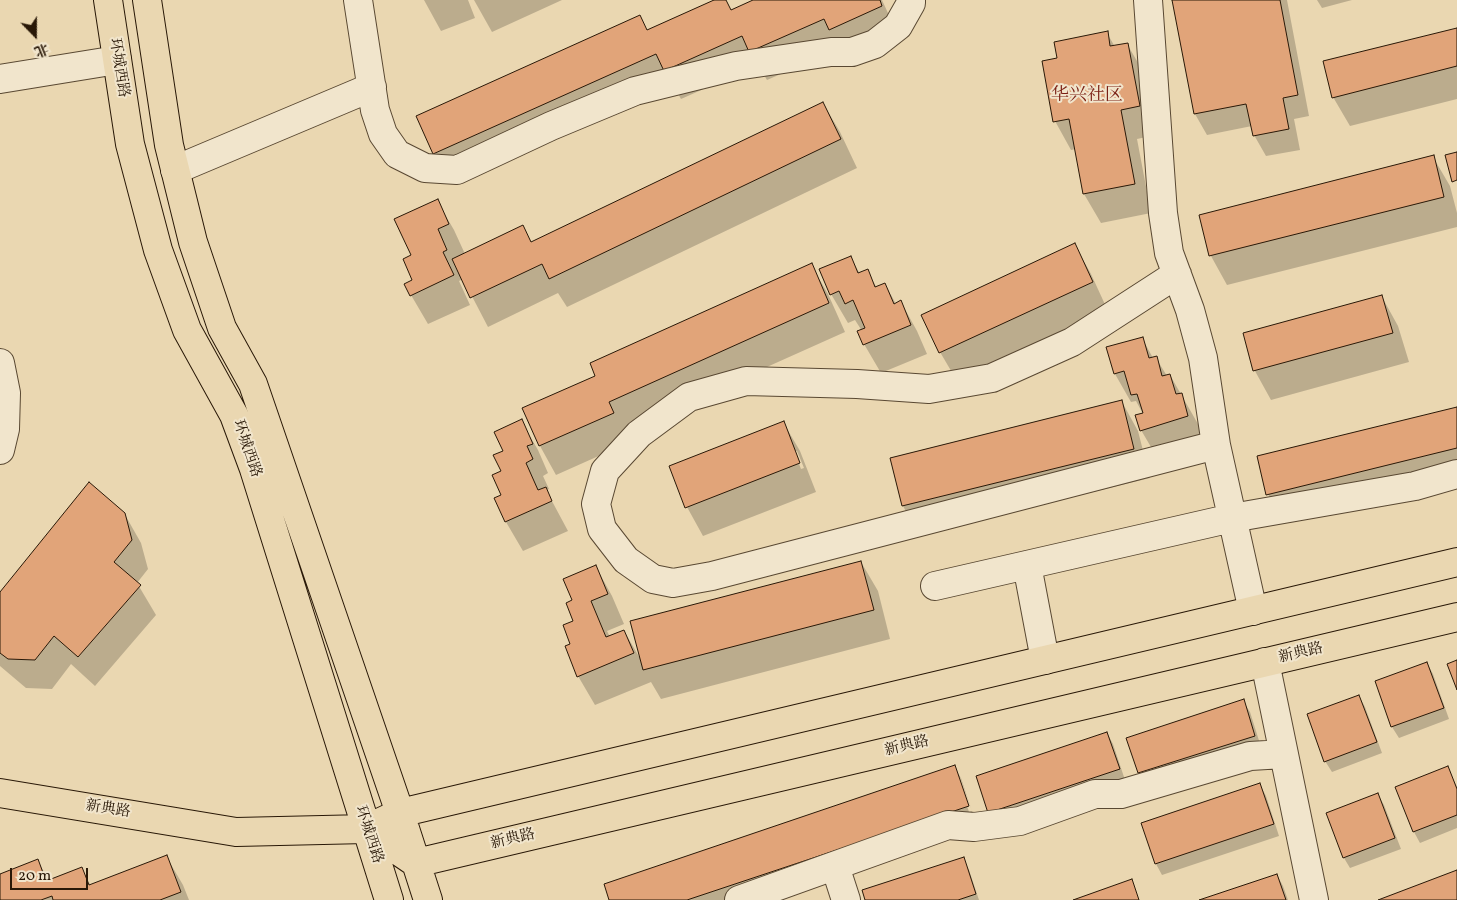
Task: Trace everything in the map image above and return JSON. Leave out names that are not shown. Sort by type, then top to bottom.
[{"type":"main road","name":"环城西路","points":[[108,0],[130,144],[158,250],[187,330],[234,414],[254,469],[389,900]]},
{"type":"main road","name":"环城西路","points":[[146,0],[169,145],[192,242],[222,328],[253,384],[428,900]]},
{"type":"main road","name":"新典路","points":[[0,792],[236,832],[366,829],[400,814],[1457,562]]},
{"type":"main road","name":"新典路","points":[[416,863],[1457,617]]},
{"type":"main road","points":[[366,829],[416,863]]},
{"type":"street","points":[[358,0],[374,110],[384,134],[397,154],[425,168],[457,170],[551,126],[635,90],[736,66],[831,52],[852,52],[875,44],[898,26],[911,0]]},
{"type":"street","points":[[1148,0],[1163,213],[1169,253],[1190,310],[1204,358],[1216,445],[1253,611]]},
{"type":"street","points":[[0,79],[117,60]]},
{"type":"street","points":[[175,170],[372,87]]},
{"type":"street","points":[[1177,274],[1072,342],[992,378],[929,389],[858,384],[746,381],[689,397],[639,434],[605,471],[596,504],[602,529],[626,560],[653,580],[673,583],[712,576],[1216,445]]},
{"type":"street","points":[[0,363],[6,393],[5,429],[1,444]]},
{"type":"street","points":[[935,586],[1232,518],[1415,486],[1457,474]]},
{"type":"street","points":[[1027,565],[1045,660]]},
{"type":"street","points":[[1265,662],[1314,900]]},
{"type":"street","points":[[739,900],[948,825],[974,827],[1020,820],[1095,794],[1121,794],[1250,756],[1284,754]]},
{"type":"street","points":[[835,866],[846,900]]},
{"type":"building","points":[[714,0],[726,0],[731,10],[753,0],[880,0],[882,6],[829,30],[824,19],[749,52],[742,36],[664,71],[656,54],[433,154],[416,116],[640,15],[647,30]]},
{"type":"building","points":[[1172,0],[1280,0],[1298,95],[1283,98],[1289,129],[1253,136],[1246,104],[1194,114]]},
{"type":"building","points":[[1457,28],[1457,66],[1332,98],[1323,61]]},
{"type":"building","points":[[1108,31],[1110,46],[1128,43],[1140,106],[1121,110],[1135,184],[1083,194],[1069,119],[1053,122],[1042,61],[1057,58],[1054,42]]},
{"type":"building","points":[[823,102],[841,139],[549,279],[542,264],[470,298],[452,259],[523,225],[531,242]]},
{"type":"building","points":[[1457,152],[1457,180],[1452,182],[1445,155]]},
{"type":"building","points":[[1434,155],[1444,197],[1209,256],[1199,215]]},
{"type":"building","points":[[438,199],[449,224],[438,229],[447,250],[443,252],[454,275],[410,296],[404,284],[412,280],[403,259],[411,255],[394,219]]},
{"type":"building","points":[[1075,243],[1093,282],[939,353],[921,315]]},
{"type":"building","points":[[851,256],[858,273],[868,269],[875,287],[885,283],[894,304],[901,300],[911,325],[863,345],[857,331],[865,328],[853,300],[845,304],[839,291],[830,295],[819,269]]},
{"type":"building","points":[[812,263],[829,303],[609,402],[614,413],[539,446],[522,408],[595,376],[590,363]]},
{"type":"building","points":[[1382,295],[1393,333],[1253,371],[1243,333]]},
{"type":"building","points":[[1143,337],[1149,358],[1157,356],[1162,376],[1170,374],[1176,394],[1182,393],[1188,416],[1140,431],[1135,415],[1143,413],[1137,394],[1131,395],[1124,371],[1114,374],[1106,347]]},
{"type":"building","points":[[1122,400],[1134,449],[902,506],[890,458]]},
{"type":"building","points":[[1457,407],[1457,448],[1266,495],[1257,456]]},
{"type":"building","points":[[522,419],[533,444],[527,446],[533,459],[526,463],[538,490],[546,487],[552,501],[505,522],[494,498],[501,495],[492,475],[501,471],[493,455],[503,451],[494,432]]},
{"type":"building","points":[[784,421],[800,463],[685,508],[669,466]]},
{"type":"building","points":[[89,482],[125,513],[132,540],[114,562],[141,585],[78,657],[54,636],[35,660],[8,659],[0,653],[0,592]]},
{"type":"building","points":[[861,561],[874,610],[643,670],[630,621]]},
{"type":"building","points":[[596,565],[608,594],[591,601],[606,637],[624,630],[634,653],[577,677],[565,646],[570,644],[563,625],[573,621],[566,603],[572,600],[563,579]]},
{"type":"building","points":[[1457,660],[1457,690],[1447,664]]},
{"type":"building","points":[[1427,662],[1444,708],[1391,727],[1375,681]]},
{"type":"building","points":[[1359,695],[1377,742],[1324,762],[1307,714]]},
{"type":"building","points":[[1244,699],[1255,736],[1138,773],[1126,738]]},
{"type":"building","points":[[1107,732],[1120,769],[988,813],[976,776]]},
{"type":"building","points":[[955,765],[969,806],[687,900],[609,900],[604,884]]},
{"type":"building","points":[[1448,766],[1457,789],[1457,815],[1413,832],[1395,787]]},
{"type":"building","points":[[1260,783],[1274,824],[1155,864],[1141,823]]},
{"type":"building","points":[[1378,793],[1395,838],[1343,858],[1326,813]]},
{"type":"building","points":[[167,855],[181,892],[160,900],[53,900],[52,896],[41,900],[0,900],[0,874],[38,859],[46,881],[82,867],[89,885]]},
{"type":"building","points":[[964,857],[976,894],[958,900],[865,900],[862,890]]},
{"type":"building","points":[[1457,870],[1457,900],[1378,900]]},
{"type":"building","points":[[1277,874],[1286,900],[1199,900]]},
{"type":"building","points":[[1132,879],[1139,900],[1073,900]]},
{"type":"district","name":"华兴社区","points":[[1087,97]]}]
